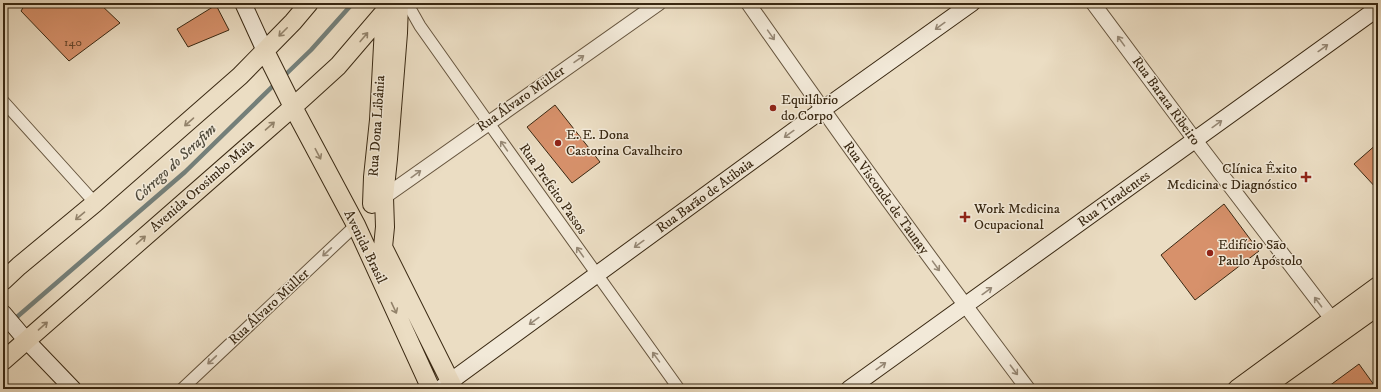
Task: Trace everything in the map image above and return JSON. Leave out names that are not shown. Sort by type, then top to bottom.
[{"type":"main road","points":[[243,3],[267,56]]},
{"type":"main road","points":[[3,281],[96,203],[240,76],[267,56],[309,3]]},
{"type":"main road","name":"Rua Barão de Atibaia","points":[[448,386],[822,110],[972,3]]},
{"type":"main road","name":"Avenida Orosimbo Maia","points":[[3,361],[23,336],[290,102],[338,66],[390,5]]},
{"type":"main road","name":"Rua Dona Libânia","points":[[384,196],[398,33],[390,5]]},
{"type":"main road","name":"Rua Dona Libânia","points":[[383,247],[375,226],[372,208],[373,177],[390,5]]},
{"type":"main road","name":"Rua Tiradentes","points":[[850,389],[1378,8]]},
{"type":"main road","name":"Avenida Brasil","points":[[267,56],[356,225],[431,389]]},
{"type":"main road","name":"Avenida Brasil","points":[[384,196],[383,247],[448,386]]},
{"type":"main road","points":[[1262,389],[1337,326],[1378,286]]},
{"type":"main road","points":[[1237,389],[1337,326],[1378,306]]},
{"type":"main road","points":[[3,313],[73,389]]},
{"type":"street","name":"Rua Prefeito Passos","points":[[407,3],[420,26],[596,276],[678,389]]},
{"type":"street","name":"Rua Álvaro Müller","points":[[384,196],[659,3]]},
{"type":"street","name":"Rua Visconde de Taunay","points":[[748,3],[822,110],[965,306],[1028,389]]},
{"type":"street","name":"Rua Barata Ribeiro","points":[[1093,3],[1337,326]]},
{"type":"street","points":[[3,100],[96,203]]},
{"type":"street","name":"Rua Álvaro Müller","points":[[182,389],[356,225]]},
{"type":"building","points":[[26,3],[99,3],[120,23],[69,61],[21,11]]},
{"type":"building","points":[[216,5],[229,30],[188,47],[177,29]]},
{"type":"building","points":[[555,105],[600,162],[572,183],[527,127]]},
{"type":"building","points":[[1378,143],[1378,190],[1354,164]]},
{"type":"building","name":"Edifício São Paulo Apóstolo","points":[[1224,204],[1259,251],[1195,300],[1161,255]]},
{"type":"building","points":[[1359,364],[1377,389],[1325,389]]},
{"type":"waterway","name":"Córrego do Serafim","points":[[283,77],[311,50],[353,3]]},
{"type":"waterway","name":"Córrego do Serafim","points":[[3,329],[185,172],[276,83]]},
{"type":"place","name":"Equilíbrio do Corpo","points":[[773,108]]},
{"type":"place","name":"E. E. Dona Castorina Cavalheiro","points":[[558,143]]},
{"type":"place","name":"Clínica Êxito Medicina e Diagnóstico","points":[[1306,177]]},
{"type":"place","name":"Work Medicina Ocupacional","points":[[965,217]]},
{"type":"place","name":"Edifício São Paulo Apóstolo","points":[[1210,253]]}]
